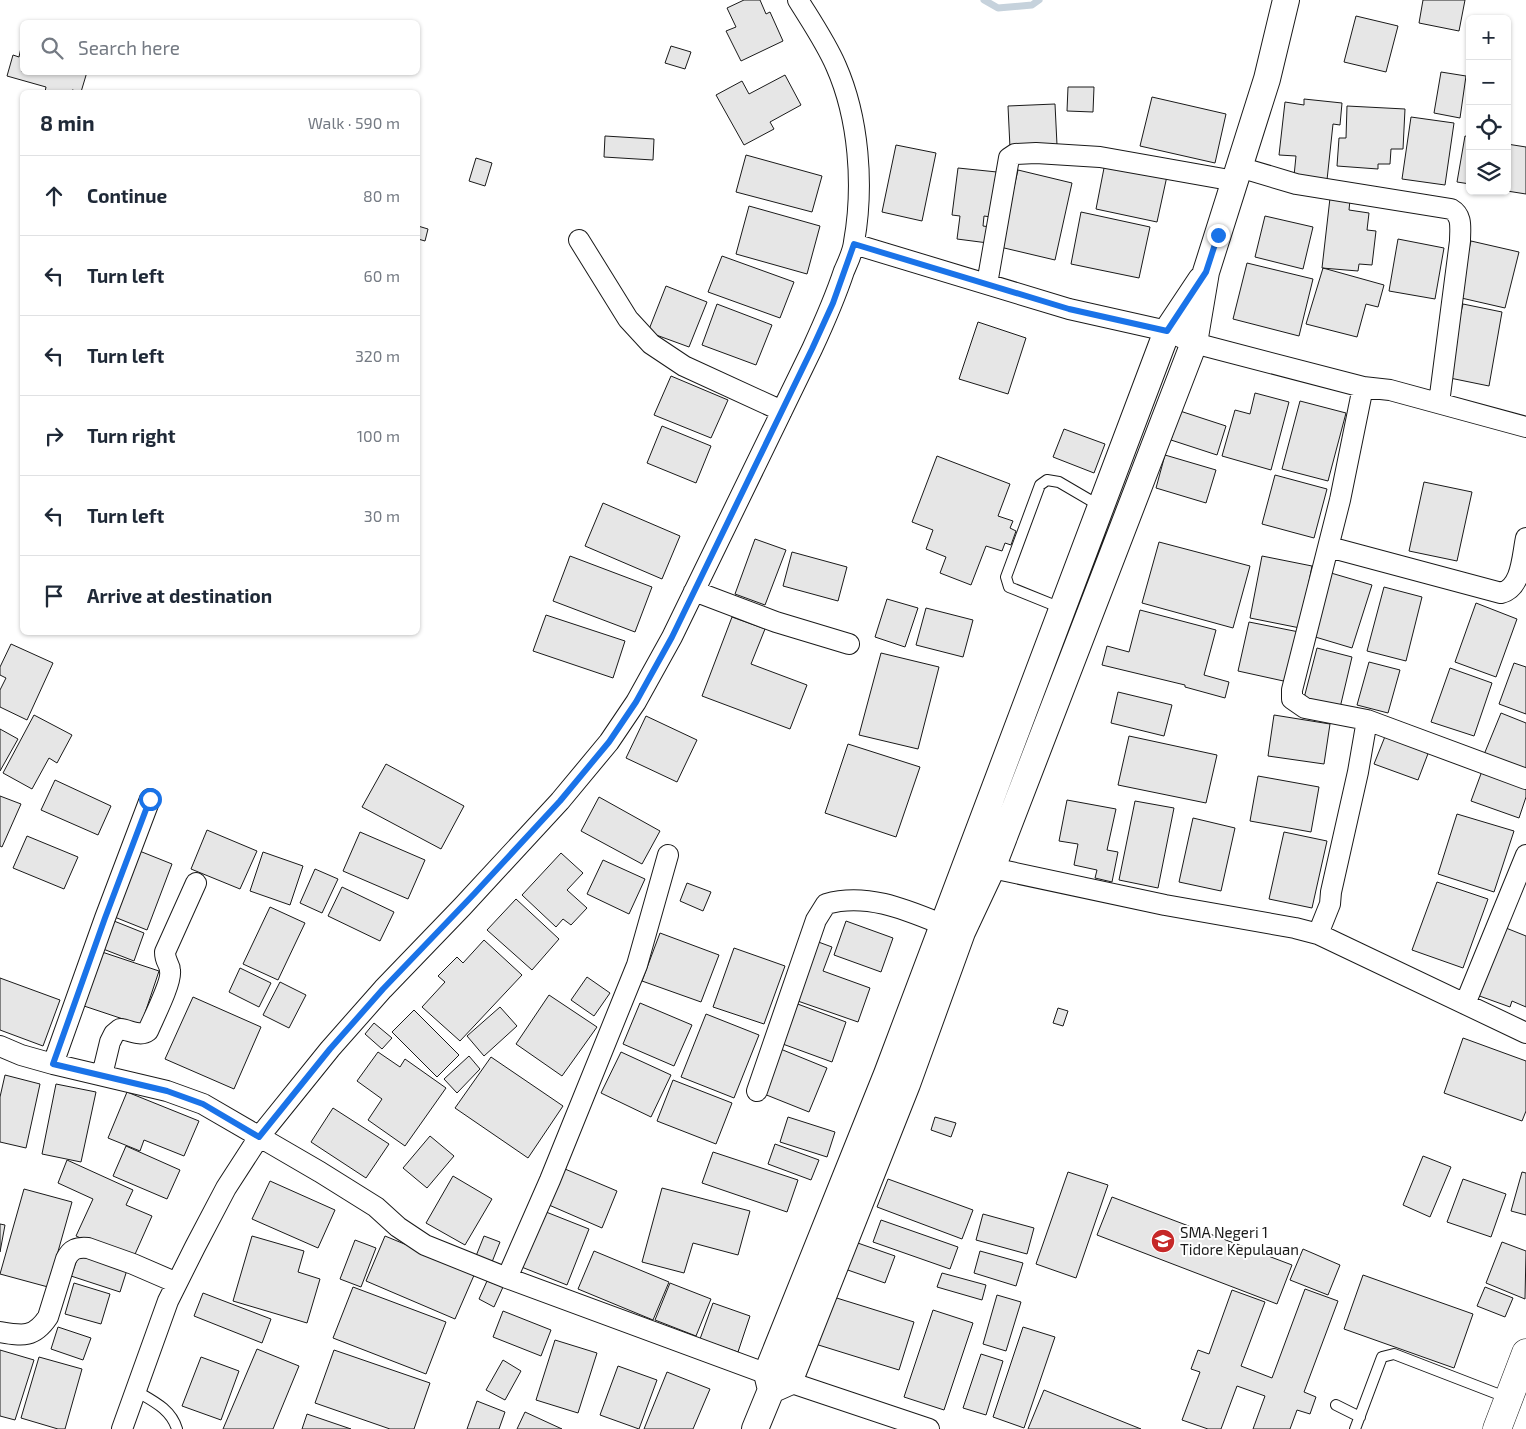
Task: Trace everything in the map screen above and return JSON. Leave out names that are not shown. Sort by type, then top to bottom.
[{"type":"highway","points":[[1497,1429],[1526,1353]]},
{"type":"street","points":[[122,1429],[168,1301],[226,1188],[259,1137],[330,1049],[527,836],[609,742],[636,702],[672,637],[782,412],[833,303],[854,244],[858,201],[856,131],[843,84],[836,65],[798,0]]},
{"type":"street","points":[[952,928],[992,868],[1194,343],[1206,272],[1267,79],[1286,0]]},
{"type":"street","points":[[987,284],[1009,158],[1015,154],[1036,153],[1100,157],[1237,174],[1450,209],[1458,213],[1460,241],[1439,403]]},
{"type":"street","points":[[580,240],[628,318],[651,344],[684,366],[782,412]]},
{"type":"street","points":[[854,244],[1069,309],[1167,331],[1194,343],[1363,386],[1390,390],[1526,427]]},
{"type":"street","points":[[755,1429],[907,1084],[952,928],[1062,608],[1167,331],[1206,272]]},
{"type":"street","points":[[1363,386],[1340,500],[1294,678],[1292,699],[1305,708],[1367,720],[1526,779]]},
{"type":"street","points":[[1329,547],[1501,593],[1508,591],[1517,582],[1526,538]]},
{"type":"street","points":[[694,591],[776,622],[849,644]]},
{"type":"street","points":[[1318,934],[1330,904],[1367,720]]},
{"type":"street","points":[[53,1064],[150,799]]},
{"type":"street","points":[[507,1278],[550,1180],[628,987],[668,855]]},
{"type":"street","points":[[1465,1004],[1526,855]]},
{"type":"street","points":[[992,868],[1165,905],[1295,928],[1318,934],[1526,1033]]},
{"type":"street","points":[[102,1075],[114,1034],[120,1029],[140,1034],[148,1031],[169,979],[170,970],[165,960],[165,952],[196,883]]},
{"type":"street","points":[[758,1090],[816,920],[826,904],[839,900],[861,900],[897,907],[952,928]]},
{"type":"street","points":[[0,1046],[21,1055],[167,1091],[203,1104],[376,1207],[398,1226],[425,1245],[775,1382],[929,1429]]},
{"type":"street","points":[[0,1332],[24,1335],[35,1332],[42,1325],[48,1317],[66,1259],[70,1252],[80,1247],[133,1264],[177,1283]]},
{"type":"lane","points":[[1062,608],[1009,587],[1006,582],[1006,577],[1040,485],[1046,480],[1060,482],[1101,506]]},
{"type":"lane","points":[[1355,1429],[1382,1357],[1386,1355],[1394,1354],[1509,1398]]},
{"type":"lane","points":[[136,1390],[163,1407],[174,1421],[177,1429]]},
{"type":"lane","points":[[1336,1405],[1360,1417]]},
{"type":"building","points":[[744,0],[760,0],[766,14],[770,12],[783,41],[741,61],[726,31],[736,27],[727,8]]},
{"type":"building","points":[[1423,0],[1465,0],[1459,31],[1419,23]]},
{"type":"building","points":[[1356,16],[1398,26],[1386,72],[1344,62]]},
{"type":"building","points":[[671,46],[691,52],[685,69],[665,63]]},
{"type":"building","points":[[20,52],[20,75],[86,75],[82,90],[45,90],[46,87],[7,76],[13,55],[19,57]]},
{"type":"building","points":[[1441,72],[1466,76],[1460,118],[1434,113]]},
{"type":"building","points":[[785,75],[801,105],[770,122],[774,129],[744,145],[716,95],[742,81],[749,94]]},
{"type":"building","points":[[1068,87],[1094,87],[1093,112],[1067,111]]},
{"type":"building","points":[[1152,97],[1226,114],[1215,163],[1140,146]]},
{"type":"building","points":[[1304,99],[1342,103],[1340,125],[1333,124],[1327,180],[1294,176],[1296,156],[1279,155],[1285,102],[1304,105]]},
{"type":"building","points":[[1055,104],[1057,145],[1010,148],[1008,106]]},
{"type":"building","points":[[1347,106],[1405,109],[1403,149],[1391,149],[1390,164],[1378,164],[1378,169],[1337,166],[1339,138],[1346,138]]},
{"type":"building","points":[[1411,117],[1454,123],[1445,185],[1402,179]]},
{"type":"building","points":[[605,136],[654,139],[653,160],[604,157]]},
{"type":"building","points":[[1465,136],[1466,183],[1457,182]]},
{"type":"building","points":[[896,145],[936,153],[922,221],[882,212]]},
{"type":"building","points":[[1511,145],[1526,147],[1526,194],[1511,192]]},
{"type":"building","points":[[746,155],[822,176],[812,212],[736,192]]},
{"type":"building","points":[[476,158],[492,163],[485,186],[469,181]]},
{"type":"building","points":[[1105,163],[1167,176],[1157,222],[1096,209]]},
{"type":"building","points":[[958,168],[997,172],[991,217],[984,216],[983,226],[990,227],[988,243],[957,239],[960,216],[952,215]]},
{"type":"building","points":[[1018,170],[1072,183],[1055,260],[1000,247]]},
{"type":"building","points":[[1330,198],[1350,200],[1349,210],[1369,213],[1367,230],[1376,231],[1372,265],[1359,264],[1358,271],[1322,268]]},
{"type":"building","points":[[749,206],[820,226],[807,274],[736,254]]},
{"type":"building","points":[[1081,212],[1150,227],[1139,278],[1071,264]]},
{"type":"building","points":[[1265,216],[1313,227],[1303,269],[1255,257]]},
{"type":"building","points":[[420,227],[428,229],[425,241],[420,240]]},
{"type":"building","points":[[1398,239],[1444,248],[1435,299],[1389,291]]},
{"type":"building","points":[[1471,241],[1519,252],[1505,308],[1457,297]]},
{"type":"building","points":[[722,256],[794,282],[780,318],[708,292]]},
{"type":"building","points":[[1247,263],[1313,279],[1299,336],[1233,319]]},
{"type":"building","points":[[1323,268],[1384,285],[1378,307],[1366,304],[1357,337],[1306,324]]},
{"type":"building","points":[[666,286],[707,302],[689,347],[648,332]]},
{"type":"building","points":[[717,304],[772,325],[756,365],[702,345]]},
{"type":"building","points":[[1463,304],[1502,312],[1489,386],[1445,377]]},
{"type":"building","points":[[978,322],[1026,338],[1008,394],[959,379]]},
{"type":"building","points":[[671,376],[728,400],[711,438],[654,415]]},
{"type":"building","points":[[1255,393],[1289,402],[1271,470],[1222,456],[1235,410],[1250,414]]},
{"type":"building","points":[[1300,401],[1346,413],[1328,481],[1282,469]]},
{"type":"building","points":[[1180,411],[1226,426],[1217,455],[1171,440]]},
{"type":"building","points":[[662,426],[711,446],[696,483],[647,463]]},
{"type":"building","points":[[1064,429],[1105,444],[1094,473],[1053,457]]},
{"type":"building","points":[[1165,455],[1216,470],[1206,503],[1156,488]]},
{"type":"building","points":[[937,456],[1010,484],[998,516],[1013,521],[1010,528],[1016,531],[1011,545],[1005,543],[1002,551],[986,546],[971,585],[940,573],[946,557],[926,549],[933,530],[912,522]]},
{"type":"building","points":[[1275,475],[1327,489],[1314,538],[1262,524]]},
{"type":"building","points":[[1424,482],[1472,492],[1457,561],[1409,551]]},
{"type":"building","points":[[603,503],[680,536],[662,579],[585,546]]},
{"type":"building","points":[[755,539],[786,550],[765,605],[735,594]]},
{"type":"building","points":[[1159,542],[1250,566],[1233,628],[1142,603]]},
{"type":"building","points":[[792,552],[847,567],[838,601],[783,586]]},
{"type":"building","points":[[570,556],[652,587],[635,632],[553,601]]},
{"type":"building","points":[[1262,556],[1312,566],[1300,628],[1250,618]]},
{"type":"building","points":[[1331,573],[1372,585],[1352,648],[1312,636]]},
{"type":"building","points":[[1384,587],[1422,597],[1406,661],[1367,651]]},
{"type":"building","points":[[887,599],[918,608],[905,647],[875,637]]},
{"type":"building","points":[[1476,603],[1517,619],[1496,677],[1455,662]]},
{"type":"building","points":[[926,608],[973,620],[963,657],[916,645]]},
{"type":"building","points":[[1140,610],[1216,630],[1204,675],[1229,682],[1225,698],[1185,687],[1185,685],[1102,665],[1107,646],[1129,652]]},
{"type":"building","points":[[546,615],[625,641],[613,678],[533,651]]},
{"type":"building","points":[[732,617],[765,629],[751,664],[807,685],[790,729],[702,696]]},
{"type":"building","points":[[1249,622],[1299,632],[1288,682],[1238,671]]},
{"type":"building","points":[[11,644],[53,663],[27,720],[0,707],[0,690],[6,678],[0,675],[0,667]]},
{"type":"building","points":[[1317,648],[1352,657],[1339,712],[1303,702]]},
{"type":"building","points":[[881,653],[939,667],[918,749],[859,735]]},
{"type":"building","points":[[1369,662],[1400,670],[1388,713],[1357,705]]},
{"type":"building","points":[[1514,663],[1526,667],[1526,714],[1499,704]]},
{"type":"building","points":[[1450,668],[1492,683],[1474,736],[1431,722]]},
{"type":"building","points":[[1118,692],[1172,705],[1164,736],[1111,723]]},
{"type":"building","points":[[1501,713],[1526,723],[1526,774],[1483,757]]},
{"type":"building","points":[[34,715],[72,735],[57,763],[49,758],[32,789],[3,773]]},
{"type":"building","points":[[1274,715],[1330,724],[1324,764],[1268,756]]},
{"type":"building","points":[[646,716],[697,740],[677,782],[626,758]]},
{"type":"building","points":[[0,729],[18,739],[0,771]]},
{"type":"building","points":[[1386,734],[1429,751],[1418,780],[1374,764]]},
{"type":"building","points":[[1129,736],[1217,755],[1206,803],[1118,785]]},
{"type":"building","points":[[848,744],[920,767],[896,837],[825,813]]},
{"type":"building","points":[[386,764],[464,806],[441,849],[362,807]]},
{"type":"building","points":[[1482,771],[1526,787],[1526,797],[1519,818],[1471,801]]},
{"type":"building","points":[[1258,776],[1319,787],[1311,832],[1250,821]]},
{"type":"building","points":[[55,780],[111,806],[98,835],[41,810]]},
{"type":"building","points":[[0,796],[21,804],[2,847],[0,846]]},
{"type":"building","points":[[599,797],[660,831],[642,864],[581,831]]},
{"type":"building","points":[[1067,800],[1116,809],[1107,850],[1118,852],[1112,882],[1095,878],[1097,870],[1074,865],[1078,844],[1059,841]]},
{"type":"building","points":[[1135,801],[1174,808],[1158,888],[1119,880]]},
{"type":"building","points":[[1457,814],[1514,831],[1494,892],[1438,874]]},
{"type":"building","points":[[1193,818],[1235,828],[1221,891],[1179,882]]},
{"type":"building","points":[[207,830],[257,851],[240,889],[191,869]]},
{"type":"building","points":[[360,832],[425,860],[408,899],[343,871]]},
{"type":"building","points":[[1284,832],[1327,841],[1312,908],[1269,899]]},
{"type":"building","points":[[27,836],[78,857],[64,889],[13,868]]},
{"type":"building","points":[[137,850],[172,864],[147,930],[112,916]]},
{"type":"building","points":[[263,852],[303,866],[290,905],[250,891]]},
{"type":"building","points":[[561,853],[583,873],[567,890],[587,908],[571,925],[563,919],[556,927],[522,895]]},
{"type":"building","points":[[603,860],[645,879],[629,914],[587,894]]},
{"type":"building","points":[[315,869],[338,879],[322,913],[300,903]]},
{"type":"building","points":[[1437,882],[1488,899],[1463,968],[1412,950]]},
{"type":"building","points":[[687,883],[711,892],[703,911],[680,901]]},
{"type":"building","points":[[342,887],[394,912],[380,941],[328,916]]},
{"type":"building","points":[[516,899],[559,939],[532,970],[487,930]]},
{"type":"building","points":[[270,907],[305,923],[278,980],[243,964]]},
{"type":"building","points":[[109,919],[144,933],[134,961],[98,947]]},
{"type":"building","points":[[846,921],[893,938],[881,972],[834,955]]},
{"type":"building","points":[[1501,926],[1526,936],[1526,1007],[1512,1001],[1510,1007],[1474,994]]},
{"type":"building","points":[[660,933],[719,955],[701,1002],[642,981]]},
{"type":"building","points":[[484,940],[522,975],[460,1041],[422,1007],[445,982],[438,976],[457,957],[463,963]]},
{"type":"building","points":[[813,940],[832,947],[823,971],[870,988],[858,1022],[792,999]]},
{"type":"building","points":[[734,948],[785,966],[764,1024],[713,1007]]},
{"type":"building","points":[[96,950],[159,971],[141,1025],[78,1004]]},
{"type":"building","points":[[240,968],[271,983],[259,1007],[229,992]]},
{"type":"building","points":[[587,977],[610,993],[594,1016],[571,1000]]},
{"type":"building","points":[[0,978],[60,1000],[43,1046],[0,1030]]},
{"type":"building","points":[[280,982],[306,995],[289,1028],[263,1015]]},
{"type":"building","points":[[549,995],[597,1027],[562,1076],[516,1044]]},
{"type":"building","points":[[193,997],[261,1027],[234,1089],[165,1059]]},
{"type":"building","points":[[640,1003],[692,1025],[674,1066],[623,1044]]},
{"type":"building","points":[[795,1003],[846,1022],[832,1062],[780,1043]]},
{"type":"building","points":[[500,1007],[517,1026],[484,1056],[467,1036]]},
{"type":"building","points":[[1058,1008],[1068,1011],[1063,1026],[1053,1023]]},
{"type":"building","points":[[414,1010],[459,1055],[437,1077],[392,1032]]},
{"type":"building","points":[[706,1014],[759,1035],[734,1098],[681,1077]]},
{"type":"building","points":[[374,1023],[392,1038],[382,1049],[365,1034]]},
{"type":"building","points":[[1463,1038],[1526,1061],[1526,1111],[1522,1121],[1444,1093]]},
{"type":"building","points":[[778,1048],[827,1068],[809,1112],[759,1092]]},
{"type":"building","points":[[378,1052],[400,1067],[405,1059],[446,1088],[405,1146],[368,1120],[382,1099],[357,1081]]},
{"type":"building","points":[[621,1052],[671,1075],[651,1117],[601,1093]]},
{"type":"building","points":[[469,1056],[480,1069],[457,1093],[444,1079]]},
{"type":"building","points":[[491,1057],[563,1106],[528,1158],[455,1108]]},
{"type":"building","points":[[5,1075],[40,1084],[26,1148],[0,1142],[0,1097]]},
{"type":"building","points":[[673,1080],[732,1103],[716,1144],[657,1121]]},
{"type":"building","points":[[56,1084],[96,1092],[81,1162],[42,1154]]},
{"type":"building","points":[[127,1092],[199,1121],[184,1156],[144,1140],[140,1151],[108,1138]]},
{"type":"building","points":[[333,1108],[389,1144],[366,1178],[311,1142]]},
{"type":"building","points":[[788,1117],[835,1132],[827,1157],[780,1142]]},
{"type":"building","points":[[935,1117],[956,1123],[951,1137],[931,1130]]},
{"type":"building","points":[[430,1136],[454,1156],[427,1188],[403,1168]]},
{"type":"building","points":[[775,1144],[819,1160],[811,1180],[768,1164]]},
{"type":"building","points":[[126,1146],[180,1170],[167,1199],[113,1176]]},
{"type":"building","points":[[713,1152],[798,1180],[787,1212],[702,1183]]},
{"type":"building","points":[[1423,1156],[1451,1167],[1430,1217],[1403,1205]]},
{"type":"building","points":[[67,1160],[133,1190],[126,1205],[152,1216],[132,1261],[76,1236],[93,1199],[58,1183]]},
{"type":"building","points":[[565,1169],[617,1191],[602,1228],[549,1205]]},
{"type":"building","points":[[1068,1172],[1108,1185],[1076,1278],[1036,1264]]},
{"type":"building","points":[[1522,1172],[1526,1173],[1526,1215],[1511,1211]]},
{"type":"building","points":[[453,1176],[492,1199],[465,1245],[426,1223]]},
{"type":"building","points":[[888,1179],[973,1210],[962,1239],[877,1207]]},
{"type":"building","points":[[1463,1179],[1506,1194],[1491,1237],[1447,1222]]},
{"type":"building","points":[[270,1181],[335,1210],[318,1248],[252,1219]]},
{"type":"building","points":[[662,1188],[750,1211],[738,1255],[693,1243],[684,1273],[642,1262]]},
{"type":"building","points":[[24,1189],[72,1202],[48,1287],[0,1274]]},
{"type":"building","points":[[1112,1197],[1292,1265],[1277,1304],[1097,1235]]},
{"type":"building","points":[[541,1210],[589,1229],[567,1285],[519,1266]]},
{"type":"building","points":[[983,1214],[1034,1228],[1027,1254],[976,1240]]},
{"type":"building","points":[[881,1220],[958,1247],[950,1269],[873,1242]]},
{"type":"building","points":[[0,1224],[5,1225],[0,1252]]},
{"type":"building","points":[[252,1236],[304,1251],[298,1272],[320,1279],[307,1323],[233,1301]]},
{"type":"building","points":[[385,1236],[475,1273],[455,1319],[366,1281]]},
{"type":"building","points":[[484,1236],[500,1242],[492,1262],[476,1256]]},
{"type":"building","points":[[355,1240],[376,1248],[361,1287],[340,1279]]},
{"type":"building","points":[[852,1241],[895,1256],[885,1283],[842,1268]]},
{"type":"building","points":[[1502,1242],[1526,1251],[1525,1299],[1486,1283]]},
{"type":"building","points":[[1303,1249],[1340,1265],[1328,1295],[1290,1280]]},
{"type":"building","points":[[594,1251],[669,1282],[653,1320],[578,1289]]},
{"type":"building","points":[[980,1251],[1023,1263],[1016,1286],[974,1273]]},
{"type":"building","points":[[79,1254],[127,1270],[120,1292],[71,1276]]},
{"type":"building","points":[[942,1273],[986,1285],[982,1300],[937,1287]]},
{"type":"building","points":[[1363,1275],[1473,1314],[1454,1368],[1344,1329]]},
{"type":"building","points":[[487,1281],[503,1287],[494,1307],[479,1299]]},
{"type":"building","points":[[74,1283],[110,1294],[101,1324],[65,1314]]},
{"type":"building","points":[[670,1283],[711,1299],[696,1336],[655,1320]]},
{"type":"building","points":[[353,1287],[446,1322],[426,1374],[333,1338]]},
{"type":"building","points":[[1485,1287],[1513,1298],[1505,1317],[1477,1306]]},
{"type":"building","points":[[1305,1289],[1338,1301],[1304,1392],[1316,1397],[1310,1414],[1297,1410],[1290,1429],[1253,1429],[1265,1396],[1237,1386],[1221,1429],[1208,1429],[1182,1420],[1200,1372],[1191,1369],[1198,1350],[1209,1354],[1232,1290],[1265,1302],[1241,1366],[1272,1378]]},
{"type":"building","points":[[203,1293],[271,1319],[262,1343],[194,1316]]},
{"type":"building","points":[[827,1295],[914,1322],[899,1370],[812,1343]]},
{"type":"building","points":[[997,1295],[1021,1302],[1006,1351],[983,1344]]},
{"type":"building","points":[[713,1303],[750,1316],[738,1352],[700,1339]]},
{"type":"building","points":[[933,1310],[973,1323],[944,1410],[904,1397]]},
{"type":"building","points":[[503,1311],[551,1330],[541,1356],[493,1337]]},
{"type":"building","points":[[58,1327],[91,1338],[83,1360],[51,1349]]},
{"type":"building","points":[[1023,1327],[1055,1337],[1024,1428],[993,1417]]},
{"type":"building","points":[[555,1340],[597,1353],[578,1413],[536,1400]]},
{"type":"building","points":[[257,1349],[299,1366],[273,1429],[223,1429]]},
{"type":"building","points":[[0,1350],[34,1360],[15,1420],[0,1416]]},
{"type":"building","points":[[334,1350],[430,1383],[414,1429],[390,1429],[315,1403]]},
{"type":"building","points":[[981,1354],[1003,1361],[986,1415],[963,1408]]},
{"type":"building","points":[[39,1357],[82,1369],[65,1429],[58,1429],[21,1418]]},
{"type":"building","points":[[201,1357],[239,1371],[221,1420],[182,1406]]},
{"type":"building","points":[[503,1360],[521,1371],[505,1400],[486,1390]]},
{"type":"building","points":[[618,1366],[657,1380],[639,1429],[600,1415]]},
{"type":"building","points":[[667,1372],[710,1389],[693,1429],[644,1429]]},
{"type":"building","points":[[1044,1390],[1141,1429],[1028,1429]]},
{"type":"building","points":[[477,1401],[505,1412],[499,1429],[467,1429]]},
{"type":"building","points":[[525,1412],[562,1429],[517,1429]]},
{"type":"building","points":[[307,1414],[351,1429],[302,1429]]},
{"type":"waterway","points":[[984,0],[998,8],[1032,5],[1039,0]]},
{"type":"place","name":"SMA Negeri 1 Tidore Kepulauan","points":[[1163,1241]]},
{"type":"route","points":[[150,799],[53,1064],[167,1091],[203,1104],[259,1137],[330,1049],[383,989],[560,801],[609,742],[636,702],[672,637],[812,349],[833,303],[854,244],[1069,309],[1167,331],[1206,272],[1218,235]]}]
